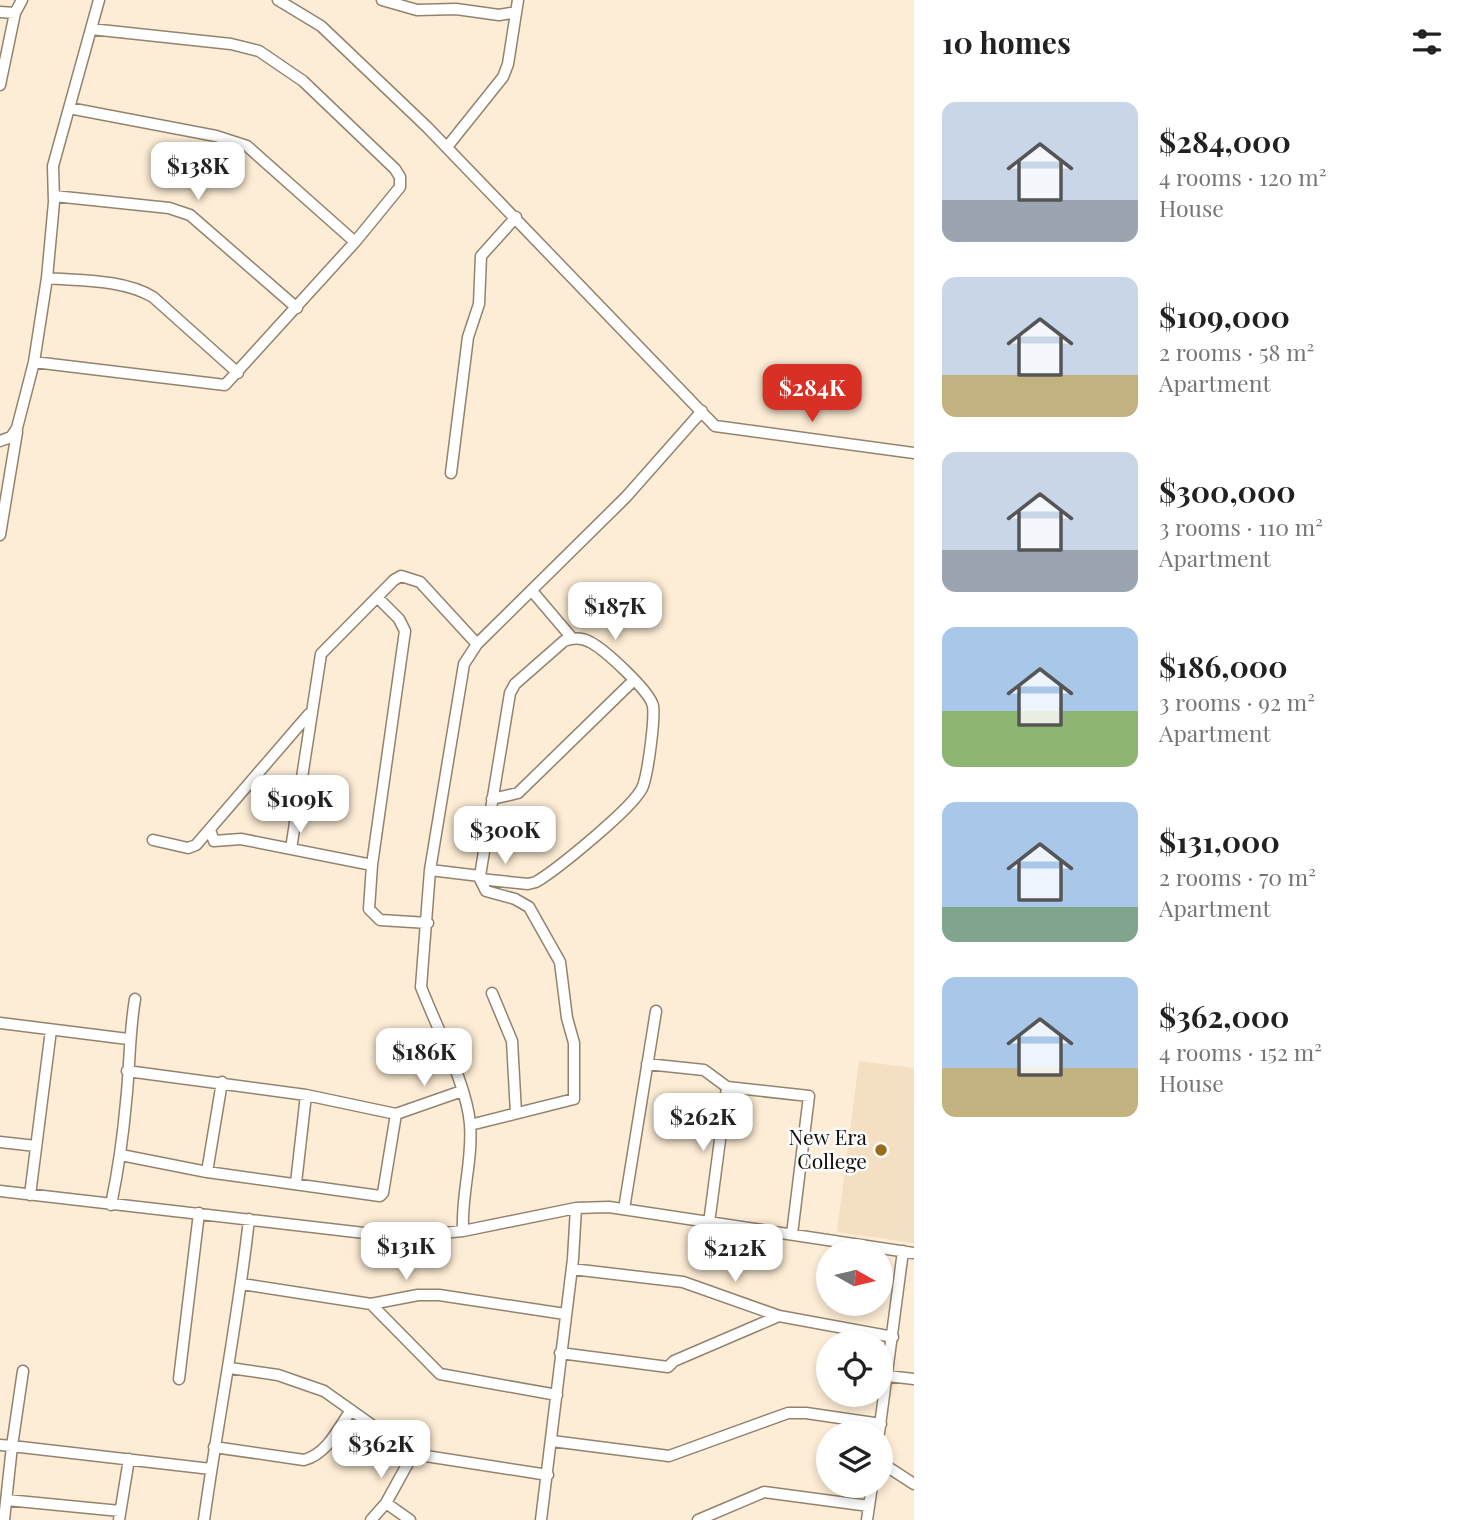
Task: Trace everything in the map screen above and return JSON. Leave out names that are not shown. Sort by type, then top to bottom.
[{"type":"street","points":[[0,85],[15,13],[22,0]]},
{"type":"street","points":[[0,535],[17,428],[34,362],[47,278],[54,196],[53,166],[99,0]]},
{"type":"street","points":[[278,0],[321,26],[447,147],[715,426],[914,453]]},
{"type":"street","points":[[382,0],[417,10],[456,9],[499,15],[516,12]]},
{"type":"street","points":[[447,147],[503,77],[518,0]]},
{"type":"street","points":[[0,12],[15,13]]},
{"type":"street","points":[[34,362],[220,386],[238,373],[398,190],[400,177],[303,80],[259,51],[245,47],[91,29]]},
{"type":"street","points":[[69,108],[216,136],[247,146],[355,242]]},
{"type":"street","points":[[54,196],[169,208],[190,215],[297,308]]},
{"type":"street","points":[[451,473],[468,337],[480,304],[481,256],[516,218]]},
{"type":"street","points":[[47,278],[126,285],[142,290],[238,373]]},
{"type":"street","points":[[463,1231],[462,1206],[471,1164],[470,1125],[462,1091],[421,988],[430,870],[464,664],[477,643],[626,497],[702,411]]},
{"type":"street","points":[[0,441],[11,438],[17,428]]},
{"type":"street","points":[[290,849],[309,714],[321,654],[401,576],[413,579],[477,643]]},
{"type":"street","points":[[430,870],[528,884],[536,882],[598,833],[643,788],[653,707],[622,667],[591,642],[572,638],[531,591]]},
{"type":"street","points":[[377,597],[399,619],[405,631],[372,865],[369,909],[376,918],[428,923]]},
{"type":"street","points":[[470,1125],[574,1098],[574,1042],[567,1018],[560,962],[536,916],[524,902],[486,891],[480,877],[510,693],[515,684],[555,648],[572,638]]},
{"type":"street","points":[[492,799],[518,793],[633,681]]},
{"type":"street","points":[[153,840],[192,848],[309,714]]},
{"type":"street","points":[[210,830],[214,841],[241,839],[372,865]]},
{"type":"street","points":[[492,993],[512,1041],[516,1113]]},
{"type":"street","points":[[111,1205],[121,1155],[128,1039],[135,999]]},
{"type":"street","points":[[624,1209],[656,1011]]},
{"type":"street","points":[[0,1023],[128,1039]]},
{"type":"street","points":[[30,1195],[51,1030]]},
{"type":"street","points":[[647,1064],[704,1070],[727,1087],[809,1096],[792,1234]]},
{"type":"street","points":[[127,1071],[306,1095],[396,1114],[462,1091]]},
{"type":"street","points":[[207,1172],[222,1082]]},
{"type":"street","points":[[709,1223],[727,1087]]},
{"type":"street","points":[[296,1183],[306,1095]]},
{"type":"street","points":[[121,1155],[207,1172],[381,1196],[396,1114]]},
{"type":"street","points":[[0,1142],[36,1146]]},
{"type":"street","points":[[0,1191],[399,1237],[463,1231],[576,1208],[624,1209],[914,1253]]},
{"type":"street","points":[[541,1520],[572,1269],[576,1208]]},
{"type":"street","points":[[179,1379],[199,1213]]},
{"type":"street","points":[[204,1520],[214,1447],[230,1368],[249,1219]]},
{"type":"street","points":[[893,1330],[903,1251]]},
{"type":"street","points":[[572,1269],[683,1282],[779,1316],[854,1330]]},
{"type":"street","points":[[242,1284],[371,1304],[418,1295],[439,1295],[565,1314]]},
{"type":"street","points":[[371,1304],[440,1374],[557,1395]]},
{"type":"street","points":[[560,1353],[668,1367],[674,1361],[779,1316]]},
{"type":"street","points":[[230,1368],[303,1382],[324,1391],[413,1454],[548,1475]]},
{"type":"street","points":[[4,1520],[23,1371]]},
{"type":"street","points":[[893,1377],[914,1379]]},
{"type":"street","points":[[214,1447],[304,1460],[322,1451],[351,1410]]},
{"type":"street","points":[[552,1441],[659,1456],[682,1453],[788,1413],[806,1413],[843,1421]]},
{"type":"street","points":[[0,1445],[211,1469]]},
{"type":"street","points":[[371,1520],[386,1503],[413,1454]]},
{"type":"street","points":[[7,1500],[120,1516],[129,1459]]},
{"type":"street","points":[[893,1470],[914,1483]]},
{"type":"street","points":[[698,1520],[764,1492],[869,1506]]},
{"type":"street","points":[[867,1520],[870,1498]]},
{"type":"street","points":[[386,1503],[410,1520]]},
{"type":"shaded area","name":"New Era College","points":[[859,1061],[914,1068],[914,1243],[837,1232]]},
{"type":"place","name":"New Era College","points":[[881,1150]]}]
